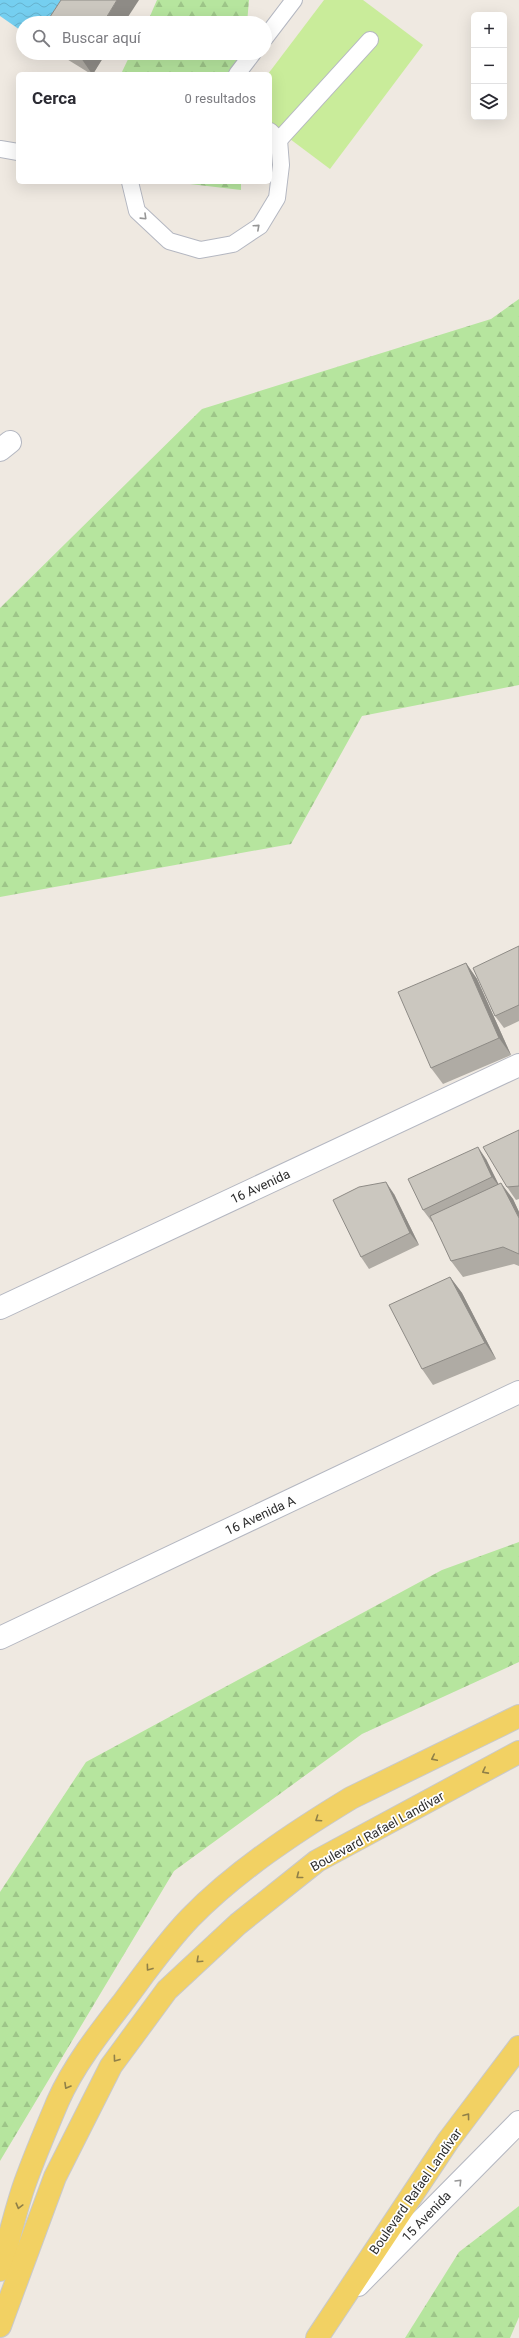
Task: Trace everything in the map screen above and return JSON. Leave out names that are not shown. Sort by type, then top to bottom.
[{"type":"main road","points":[[0,2270],[25,2183],[59,2099],[81,2061],[164,1947],[212,1897],[267,1854],[351,1798],[519,1716]]},
{"type":"main road","name":"Boulevard Rafael Landívar","points":[[0,2326],[55,2177],[111,2066],[167,1990],[238,1924],[317,1861],[519,1752]]},
{"type":"main road","name":"Boulevard Rafael Landívar","points":[[317,2338],[334,2310],[448,2141],[519,2047]]},
{"type":"street","name":"16 Avenida","points":[[0,1308],[519,1065]]},
{"type":"street","name":"16 Avenida A","points":[[0,1638],[519,1392]]},
{"type":"street","name":"15 Avenida","points":[[334,2310],[519,2122]]},
{"type":"lane","points":[[272,29],[294,0]]},
{"type":"lane","points":[[131,184],[138,211],[169,241],[200,250],[233,244],[260,226],[277,198],[281,165],[274,135],[370,40]]},
{"type":"lane","points":[[239,72],[248,60]]},
{"type":"lane","points":[[0,149],[16,152]]},
{"type":"green space","points":[[157,0],[249,0],[248,16],[150,16]]},
{"type":"green space","points":[[324,0],[363,0],[423,45],[330,169],[272,126],[272,72],[270,72]]},
{"type":"green space","points":[[128,60],[242,60],[240,72],[122,72]]},
{"type":"green space","points":[[190,184],[241,184],[241,190]]},
{"type":"green space","points":[[519,299],[519,685],[362,716],[291,844],[0,897],[0,608],[202,409],[491,319]]},
{"type":"green space","points":[[519,1542],[519,1662],[362,1734],[174,1871],[0,2161],[0,1892],[86,1762],[442,1570]]},
{"type":"green space","points":[[519,2206],[519,2317],[510,2338],[405,2338],[459,2252]]},
{"type":"water","points":[[0,0],[68,0],[57,16],[16,16],[16,27],[0,16]]},
{"type":"building","points":[[61,0],[117,0],[107,16],[51,16]]},
{"type":"building","points":[[519,946],[519,1005],[495,1016],[473,968]]},
{"type":"building","points":[[466,963],[499,1038],[431,1068],[398,992]]},
{"type":"building","points":[[519,1130],[519,1186],[507,1187],[483,1147]]},
{"type":"building","points":[[478,1147],[492,1177],[423,1210],[408,1179]]},
{"type":"building","points":[[386,1182],[410,1233],[361,1257],[333,1200],[359,1187]]},
{"type":"building","points":[[501,1183],[519,1218],[519,1254],[503,1247],[451,1261],[430,1216]]},
{"type":"building","points":[[450,1277],[485,1343],[422,1369],[389,1305]]}]
